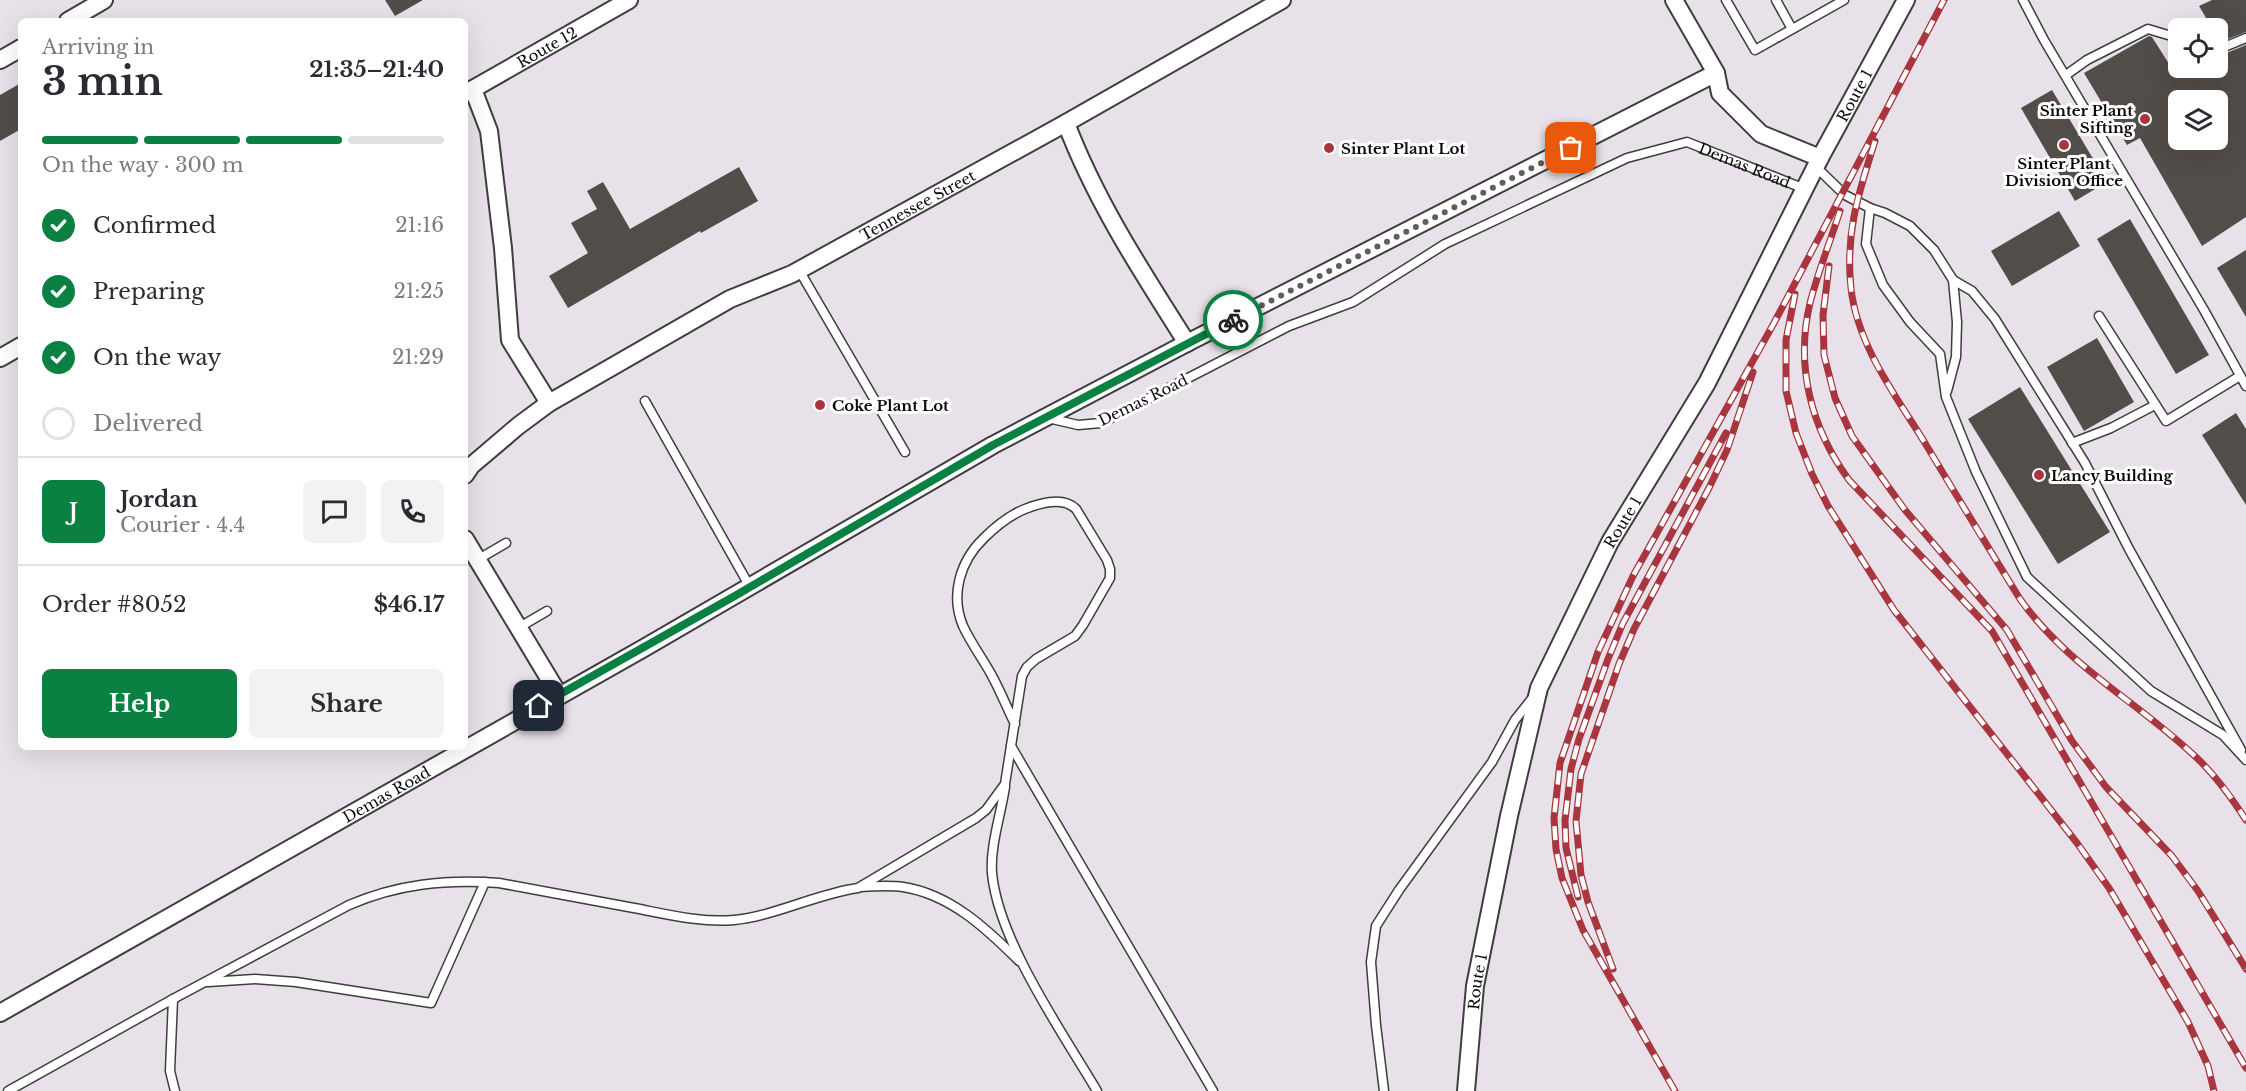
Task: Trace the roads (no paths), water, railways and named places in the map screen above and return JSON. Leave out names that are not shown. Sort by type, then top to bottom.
[{"type":"street","points":[[73,18],[104,0]]},
{"type":"street","name":"Route 12","points":[[469,91],[629,0]]},
{"type":"street","name":"Tennessee Street","points":[[468,470],[518,426],[549,403],[730,299],[799,270],[1066,123],[1282,0]]},
{"type":"street","points":[[1674,0],[1716,73],[1720,93],[1761,134],[1818,163]]},
{"type":"street","name":"Route 1","points":[[1466,1091],[1474,986],[1509,816],[1539,688],[1610,542],[1707,383],[1818,163],[1906,0]]},
{"type":"street","points":[[0,60],[18,50]]},
{"type":"street","points":[[1044,418],[1186,343],[1716,73]]},
{"type":"street","points":[[469,91],[489,131],[503,248],[510,340],[549,403]]},
{"type":"street","points":[[1066,123],[1088,175],[1117,231],[1186,343]]},
{"type":"street","points":[[0,358],[18,348]]},
{"type":"street","name":"Demas Road","points":[[468,747],[750,587],[993,445],[1044,418]]},
{"type":"street","points":[[468,544],[559,695]]},
{"type":"street","name":"Demas Road","points":[[0,1013],[463,750]]},
{"type":"lane","points":[[1726,0],[1755,50],[1842,0]]},
{"type":"lane","points":[[1776,0],[1792,29]]},
{"type":"lane","points":[[2023,0],[2246,386]]},
{"type":"lane","points":[[2066,75],[2087,60],[2148,29],[2168,35]]},
{"type":"lane","points":[[2228,45],[2246,38]]},
{"type":"lane","name":"Demas Road","points":[[1044,418],[1078,425],[1101,423],[1289,326],[1353,302],[1444,244],[1627,158],[1687,142],[1805,189]]},
{"type":"lane","points":[[1818,163],[1845,195],[1910,226],[1934,250],[1953,280],[1957,322],[1956,357],[1946,397]]},
{"type":"lane","points":[[1870,208],[1866,244],[1883,285],[1910,322],[1940,354],[1946,397],[1976,472],[2027,577],[2151,691],[2223,735],[2246,760]]},
{"type":"lane","points":[[799,270],[905,452]]},
{"type":"lane","points":[[1953,280],[1972,291],[1995,319],[2085,463],[2129,549],[2246,760]]},
{"type":"lane","points":[[2099,316],[2166,421],[2240,376]]},
{"type":"lane","points":[[645,401],[750,587]]},
{"type":"lane","points":[[2072,443],[2111,428],[2155,405]]},
{"type":"lane","points":[[1015,724],[963,625],[958,609],[959,579],[968,556],[996,528],[1020,511],[1032,506],[1063,501],[1071,503],[1076,509],[1107,560],[1110,578],[1075,636],[1036,659],[1027,667],[1022,676],[1015,724],[993,852],[992,871],[999,904],[1023,965],[1097,1091]]},
{"type":"lane","points":[[477,560],[506,543]]},
{"type":"lane","points":[[518,628],[547,611]]},
{"type":"lane","points":[[1384,1091],[1371,962],[1376,926],[1399,890],[1492,762],[1515,720],[1539,688]]},
{"type":"lane","points":[[1011,746],[1213,1091]]},
{"type":"lane","points":[[858,888],[976,818],[986,810],[1005,784]]},
{"type":"lane","points":[[8,1091],[349,905],[405,886],[440,882],[485,882],[684,917],[735,920],[826,894],[858,888],[902,886],[947,902],[980,924],[1023,965]]},
{"type":"lane","points":[[205,982],[255,979],[296,982],[431,1003],[485,882]]},
{"type":"lane","points":[[173,999],[170,1071],[176,1091]]},
{"type":"railway","points":[[1675,1091],[1583,930],[1562,878],[1556,849],[1554,818],[1560,763],[1598,652],[1633,576],[1774,323],[1944,0]]},
{"type":"railway","points":[[1875,141],[1855,213],[1850,268],[1851,288],[1861,330],[1879,369],[2020,599],[2039,623],[2083,666],[2155,722],[2201,762],[2246,820]]},
{"type":"railway","points":[[1840,211],[1813,291],[1804,350],[1810,396],[1825,439],[1849,480],[1992,631],[2246,1068]]},
{"type":"railway","points":[[1829,266],[1823,315],[1824,355],[1835,398],[1852,436],[1905,510],[2007,630],[2072,741],[2106,787],[2172,856],[2198,891],[2246,969]]},
{"type":"railway","points":[[1795,294],[1786,340],[1786,391],[1796,433],[1812,474],[1828,506],[1894,610],[2077,843],[2109,888],[2188,1022],[2208,1066],[2214,1091]]},
{"type":"railway","points":[[1613,969],[1588,902],[1581,875],[1576,821],[1581,774],[1619,664],[1634,629],[1727,450],[1753,372]]},
{"type":"railway","points":[[1578,897],[1566,848],[1565,820],[1571,769],[1579,739],[1623,623],[1726,433]]},
{"type":"place","name":"Sinter Plant Sifting","points":[[2145,119]]},
{"type":"place","name":"Sinter Plant Division Office","points":[[2064,145]]},
{"type":"place","name":"Sinter Plant Lot","points":[[1329,148]]},
{"type":"place","name":"Coke Plant Lot","points":[[820,405]]},
{"type":"place","name":"Lancy Building","points":[[2039,475]]}]
